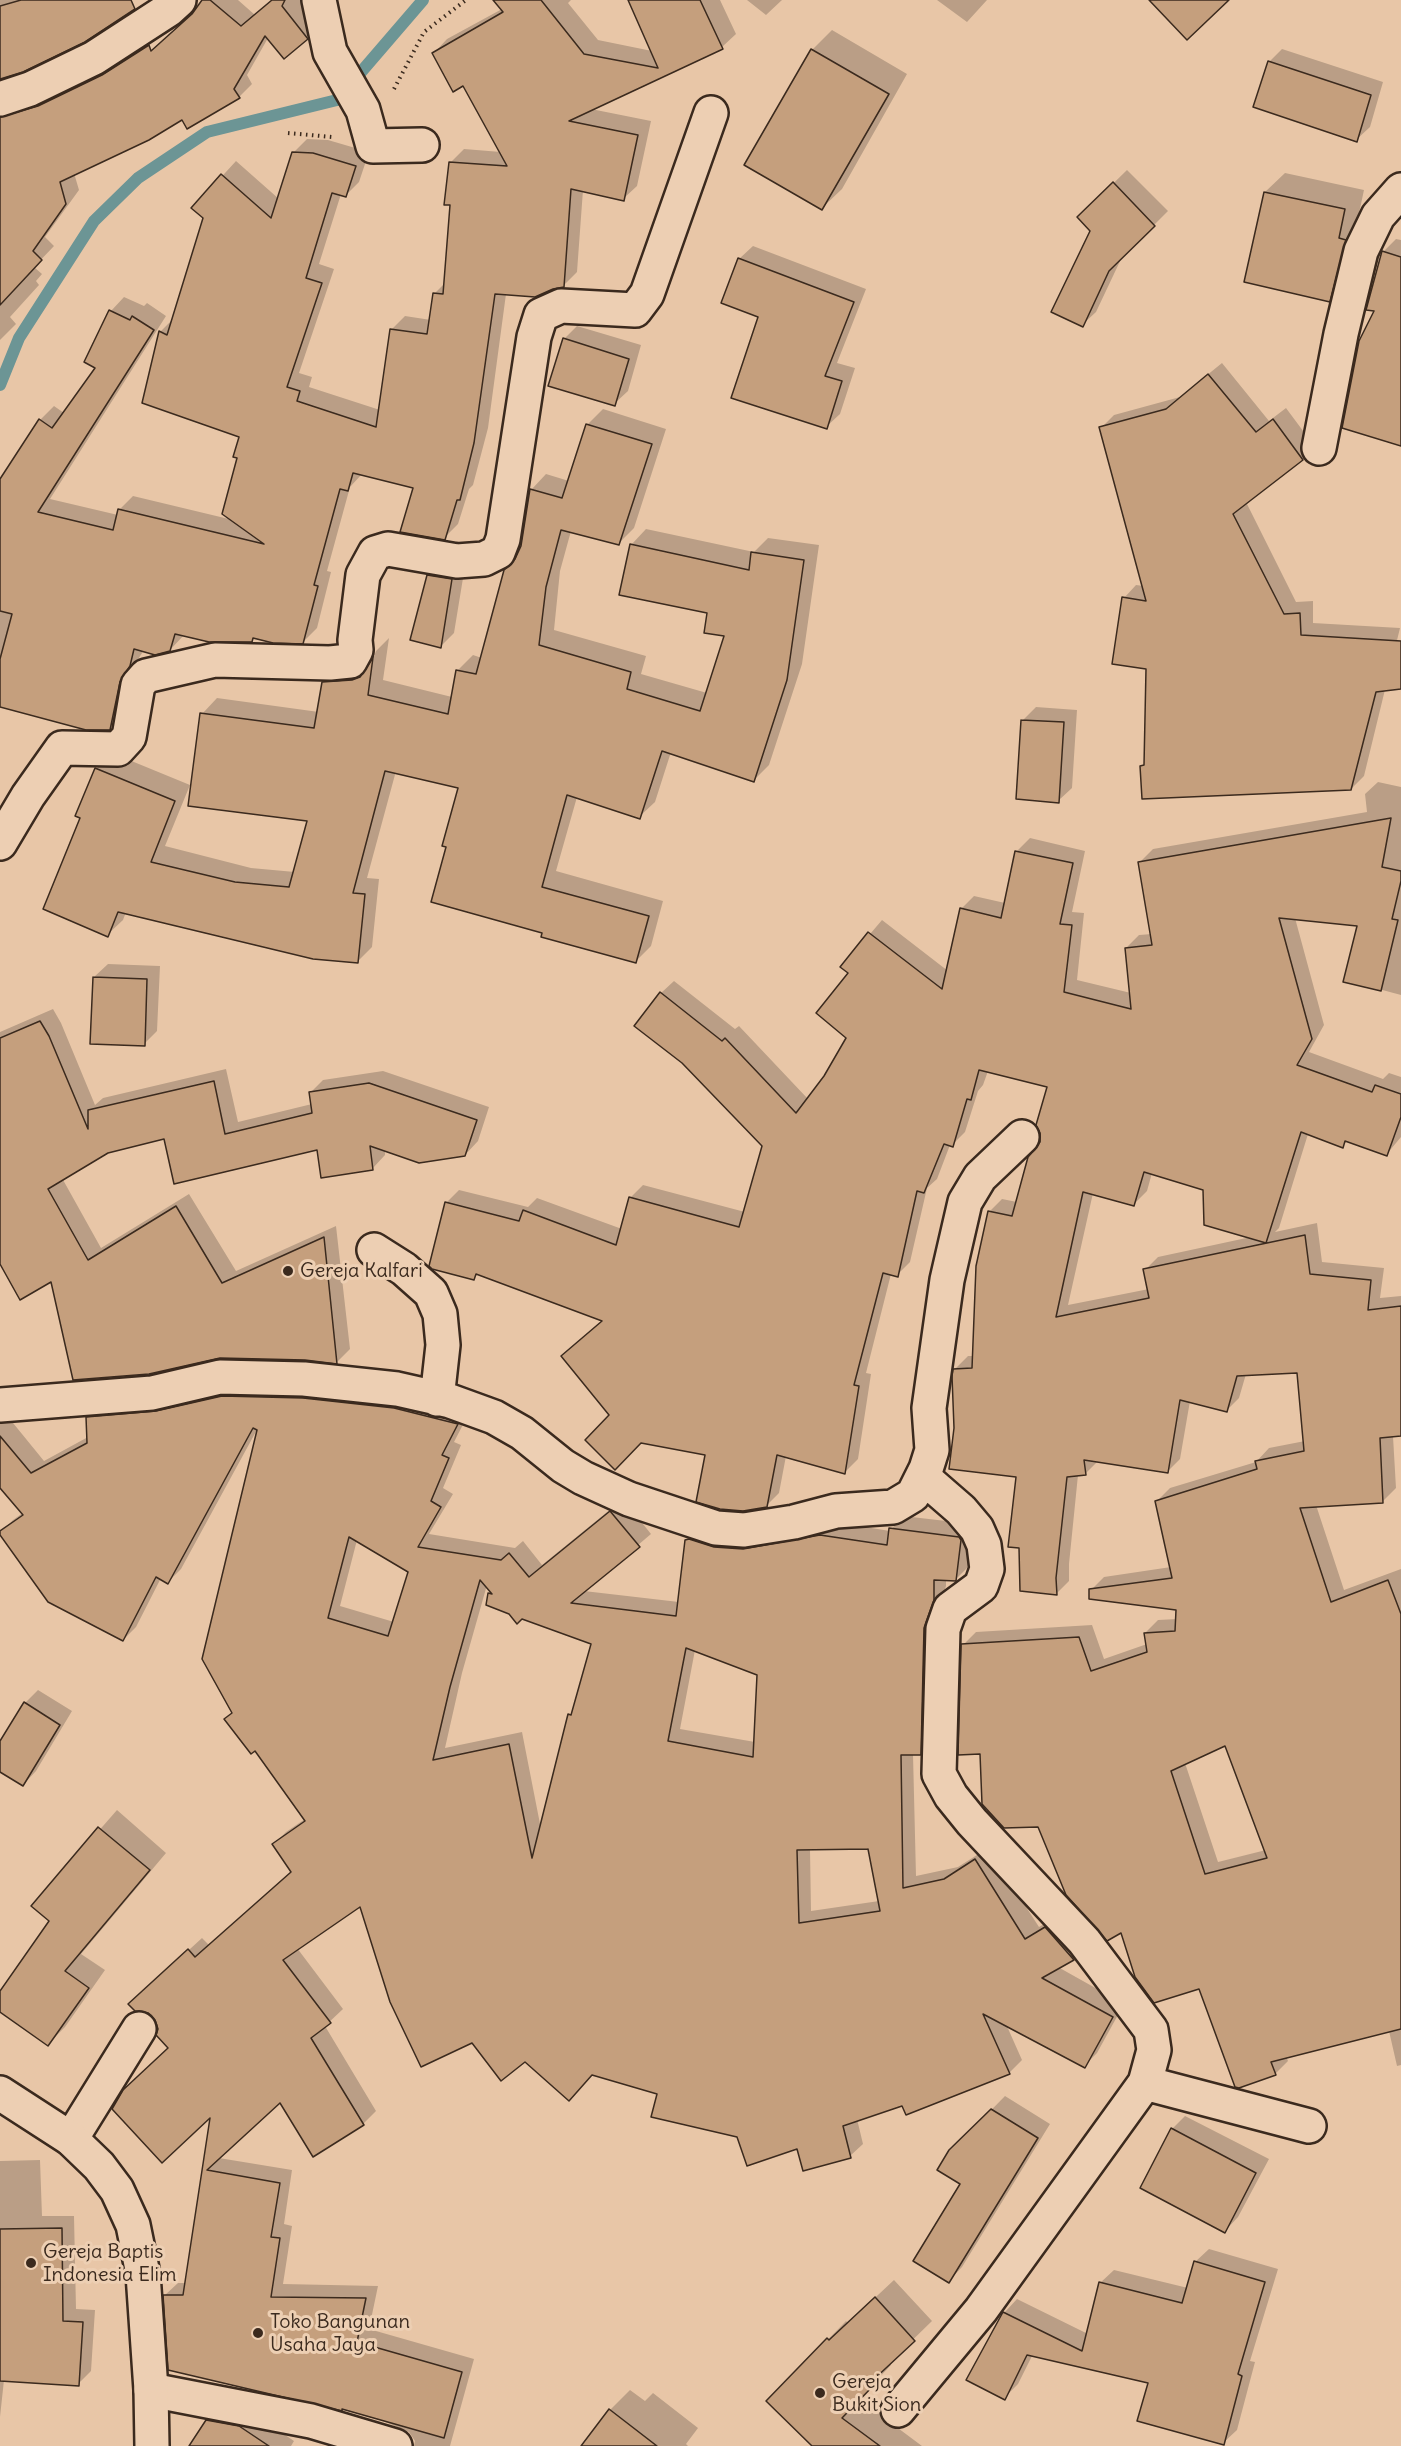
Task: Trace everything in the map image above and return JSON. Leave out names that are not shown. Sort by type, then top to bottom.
[{"type":"street","points":[[0,99],[30,88],[94,58],[168,10],[179,0]]},
{"type":"street","points":[[319,0],[330,52],[363,110],[373,146],[422,145]]},
{"type":"street","points":[[0,843],[28,796],[62,748],[118,748],[129,737],[138,685],[146,676],[215,660],[330,663],[350,661],[356,650],[355,640],[363,575],[375,553],[387,549],[457,561],[484,559],[498,552],[503,538],[534,337],[542,315],[561,306],[635,310],[647,294],[654,276],[711,113]]},
{"type":"street","points":[[1319,448],[1341,334],[1361,251],[1378,216],[1401,189]]},
{"type":"street","points":[[0,1405],[152,1393],[220,1377],[304,1379],[397,1389],[494,1417],[522,1433],[563,1466],[582,1478],[629,1499],[716,1528],[744,1530],[794,1522],[836,1511],[893,1506],[913,1495],[932,1450],[929,1408],[947,1280],[965,1202],[980,1177],[1022,1137]]},
{"type":"street","points":[[374,1250],[404,1269],[431,1293],[440,1314],[443,1345],[437,1399]]},
{"type":"street","points":[[898,2410],[981,2310],[1145,2083],[1154,2050],[1151,2030],[1084,1941],[972,1822],[951,1796],[939,1774],[943,1629],[950,1610],[981,1586],[987,1569],[984,1545],[977,1529],[961,1510],[922,1477]]},
{"type":"street","points":[[71,2139],[139,2029]]},
{"type":"street","points":[[1145,2083],[1309,2126]]},
{"type":"street","points":[[0,2093],[71,2139],[99,2166],[117,2190],[133,2225],[143,2274],[153,2446]]},
{"type":"street","points":[[151,2390],[311,2421],[395,2446]]},
{"type":"building","points":[[21,0],[131,0],[135,9],[85,42],[23,72],[0,79],[0,6]]},
{"type":"building","points":[[202,0],[210,0],[241,26],[272,0],[285,0],[282,6],[308,39],[284,59],[265,36],[234,89],[240,98],[187,129],[182,120],[149,140],[60,182],[66,204],[33,251],[42,260],[0,305],[0,117],[38,106],[102,75],[149,45],[151,51],[192,14]]},
{"type":"building","points":[[493,0],[541,0],[584,54],[658,68],[628,0],[700,0],[723,49],[569,121],[638,135],[624,201],[571,189],[564,287],[535,297],[495,294],[474,443],[460,500],[457,500],[445,540],[400,532],[413,488],[353,473],[348,491],[340,489],[314,585],[318,586],[303,644],[273,643],[253,638],[252,642],[209,642],[175,634],[170,651],[155,655],[134,649],[130,666],[120,682],[110,730],[86,730],[0,707],[0,659],[12,614],[0,611],[0,479],[39,419],[52,428],[95,368],[84,362],[109,310],[130,320],[132,316],[154,330],[38,512],[113,530],[118,509],[264,544],[222,514],[237,458],[233,457],[239,437],[142,403],[159,331],[167,335],[203,218],[191,208],[221,174],[271,218],[292,152],[313,153],[356,166],[346,197],[332,193],[306,278],[322,283],[287,387],[300,391],[297,401],[376,427],[390,329],[427,334],[433,293],[443,294],[450,205],[444,205],[449,162],[507,166],[463,86],[453,92],[432,53],[503,12]]},
{"type":"building","points":[[1149,0],[1229,0],[1187,40]]},
{"type":"building","points":[[811,49],[889,94],[822,210],[744,165]]},
{"type":"building","points":[[1268,61],[1371,95],[1357,142],[1253,107]]},
{"type":"building","points":[[1113,182],[1155,226],[1109,271],[1083,327],[1051,312],[1090,231],[1077,217]]},
{"type":"building","points":[[1264,192],[1345,209],[1339,238],[1346,240],[1330,302],[1244,282]]},
{"type":"building","points":[[1382,251],[1401,257],[1401,446],[1342,428],[1359,341],[1374,311],[1366,310]]},
{"type":"building","points":[[738,258],[854,302],[825,376],[842,381],[827,429],[731,398],[758,317],[721,303]]},
{"type":"building","points":[[563,338],[629,359],[615,406],[548,386]]},
{"type":"building","points":[[1208,374],[1256,432],[1273,419],[1303,460],[1233,514],[1284,614],[1300,613],[1301,635],[1401,641],[1401,689],[1376,692],[1351,790],[1142,799],[1140,766],[1144,765],[1146,669],[1112,664],[1122,597],[1146,601],[1099,427],[1166,409]]},
{"type":"building","points":[[586,424],[652,444],[619,545],[561,530],[546,587],[539,645],[631,672],[627,689],[700,711],[724,636],[704,633],[707,613],[619,595],[630,544],[749,570],[751,552],[804,560],[787,680],[754,782],[662,751],[640,819],[567,795],[542,887],[649,916],[636,963],[541,937],[542,933],[431,902],[446,847],[442,846],[458,788],[385,771],[353,893],[365,894],[358,963],[313,959],[118,912],[108,937],[43,909],[80,818],[75,816],[95,768],[175,801],[151,862],[235,882],[289,887],[307,821],[188,806],[200,713],[314,728],[322,682],[352,680],[360,677],[372,659],[374,650],[368,695],[448,714],[456,670],[476,674],[504,570],[515,559],[521,546],[530,489],[562,498]]},
{"type":"building","points":[[427,575],[452,579],[441,648],[410,640]]},
{"type":"building","points":[[1021,720],[1064,722],[1059,803],[1016,799]]},
{"type":"building","points":[[1391,818],[1382,867],[1401,871],[1401,881],[1392,919],[1398,920],[1381,991],[1343,982],[1357,926],[1279,918],[1312,1039],[1297,1065],[1372,1092],[1375,1085],[1401,1094],[1401,1117],[1387,1156],[1345,1141],[1343,1148],[1301,1132],[1266,1243],[1204,1225],[1203,1190],[1144,1172],[1134,1206],[1083,1192],[1056,1317],[1149,1298],[1143,1269],[1305,1235],[1310,1274],[1371,1280],[1368,1310],[1401,1306],[1401,1436],[1380,1438],[1383,1503],[1300,1508],[1331,1602],[1388,1580],[1401,1614],[1401,2029],[1271,2062],[1276,2075],[1239,2088],[1235,2087],[1199,1989],[1154,2003],[1135,1977],[1121,1933],[1107,1941],[1066,1895],[1038,1827],[1004,1828],[982,1804],[980,1754],[958,1755],[961,1644],[1079,1637],[1091,1671],[1147,1652],[1144,1633],[1175,1631],[1176,1610],[1089,1599],[1089,1589],[1172,1578],[1155,1501],[1257,1469],[1255,1461],[1304,1451],[1297,1373],[1237,1376],[1227,1412],[1180,1400],[1168,1473],[1084,1460],[1086,1475],[1067,1477],[1056,1578],[1057,1595],[1020,1591],[1019,1548],[1008,1547],[1016,1477],[949,1469],[954,1428],[952,1376],[953,1369],[972,1368],[976,1266],[988,1211],[1012,1216],[1028,1157],[1040,1142],[1040,1133],[1036,1125],[1047,1087],[979,1070],[971,1100],[967,1099],[953,1147],[944,1144],[924,1193],[917,1191],[898,1277],[883,1273],[854,1385],[859,1386],[845,1474],[777,1455],[767,1507],[743,1511],[720,1509],[696,1502],[705,1455],[641,1443],[615,1470],[585,1440],[609,1415],[561,1356],[602,1321],[476,1274],[474,1280],[432,1269],[429,1266],[445,1202],[519,1221],[523,1210],[616,1245],[629,1197],[739,1227],[762,1146],[682,1063],[634,1026],[660,992],[722,1041],[725,1038],[796,1113],[824,1076],[846,1038],[816,1013],[848,973],[840,967],[868,932],[942,989],[960,908],[1001,918],[1015,851],[1073,863],[1060,924],[1072,925],[1064,992],[1131,1009],[1125,948],[1152,945],[1138,862]],"holes":[[[1225,1746],[1267,1858],[1205,1874],[1171,1771]]]},
{"type":"building","points":[[93,977],[147,979],[145,1046],[90,1044]]},
{"type":"building","points":[[40,1021],[49,1036],[88,1129],[88,1110],[214,1081],[225,1134],[312,1113],[309,1092],[369,1083],[477,1120],[465,1156],[419,1163],[370,1146],[373,1170],[321,1178],[317,1150],[174,1184],[164,1139],[108,1153],[48,1189],[88,1260],[176,1206],[222,1283],[324,1237],[337,1364],[305,1360],[220,1358],[149,1374],[73,1380],[51,1282],[20,1300],[0,1264],[0,1038]]},
{"type":"building","points":[[222,1396],[303,1398],[394,1408],[458,1424],[442,1455],[449,1458],[431,1501],[441,1507],[418,1547],[501,1560],[509,1553],[529,1577],[610,1511],[640,1547],[571,1603],[676,1616],[685,1540],[689,1539],[714,1547],[743,1549],[820,1535],[887,1545],[889,1528],[959,1537],[961,1540],[956,1581],[934,1580],[934,1600],[924,1628],[921,1755],[901,1755],[903,1888],[944,1879],[975,1859],[1025,1939],[1045,1927],[1074,1960],[1042,1978],[1113,2017],[1085,2068],[983,2014],[1010,2074],[906,2115],[902,2106],[843,2126],[851,2158],[803,2171],[797,2149],[747,2166],[737,2137],[651,2117],[657,2094],[592,2075],[569,2101],[525,2062],[501,2081],[472,2043],[421,2067],[390,2002],[360,1907],[283,1960],[331,2023],[311,2038],[364,2125],[313,2157],[280,2103],[207,2170],[280,2183],[271,2237],[280,2238],[271,2297],[366,2298],[357,2342],[462,2372],[444,2438],[342,2409],[342,2411],[168,2370],[163,2295],[183,2295],[210,2118],[162,2163],[112,2109],[123,2090],[168,2048],[156,2035],[158,2029],[155,2020],[148,2013],[135,2011],[128,2004],[188,1949],[195,1957],[291,1872],[272,1844],[305,1821],[255,1751],[251,1754],[224,1719],[232,1713],[202,1659],[257,1430],[253,1428],[168,1584],[156,1577],[123,1641],[48,1602],[0,1535],[0,1531],[23,1515],[0,1488],[0,1436],[31,1473],[87,1443],[86,1417],[156,1411]],"holes":[[[349,1537],[408,1572],[388,1636],[328,1618]],[[480,1580],[492,1594],[488,1593],[486,1605],[509,1614],[517,1624],[522,1619],[591,1644],[571,1715],[568,1714],[532,1858],[509,1744],[433,1760],[450,1687]],[[686,1648],[757,1675],[753,1757],[668,1741]],[[868,1849],[880,1911],[799,1923],[797,1850]]]},
{"type":"building","points":[[24,1702],[60,1725],[23,1786],[0,1772],[0,1741]]},
{"type":"building","points":[[98,1827],[150,1870],[65,1971],[89,1988],[48,2046],[0,2012],[0,1991],[49,1921],[31,1906]]},
{"type":"building","points":[[991,2109],[1038,2138],[949,2283],[913,2261],[960,2184],[937,2170],[949,2150]]},
{"type":"building","points":[[1171,2128],[1256,2173],[1225,2233],[1140,2188]]},
{"type":"building","points":[[62,2228],[63,2321],[83,2322],[79,2386],[0,2381],[0,2229]]},
{"type":"building","points":[[1194,2261],[1265,2282],[1238,2374],[1242,2376],[1224,2445],[1137,2421],[1148,2383],[1027,2355],[1005,2400],[966,2380],[1003,2312],[1082,2351],[1099,2282],[1182,2303]]},
{"type":"building","points":[[875,2297],[915,2341],[871,2382],[874,2385],[842,2418],[880,2446],[812,2446],[766,2401],[827,2338],[829,2340]]},
{"type":"building","points":[[609,2409],[657,2446],[581,2446]]},
{"type":"building","points":[[206,2420],[239,2426],[269,2446],[189,2446]]},
{"type":"waterway","points":[[0,385],[19,338],[94,221],[138,178],[207,132],[337,100],[423,0]]},
{"type":"place","name":"Gereja Kalfari","points":[[288,1271]]},
{"type":"place","name":"Gereja Baptis Indonesia Elim","points":[[31,2263]]},
{"type":"place","name":"Toko Bangunan Usaha Jaya","points":[[258,2333]]},
{"type":"place","name":"Gereja Bukit Sion","points":[[820,2393]]}]
